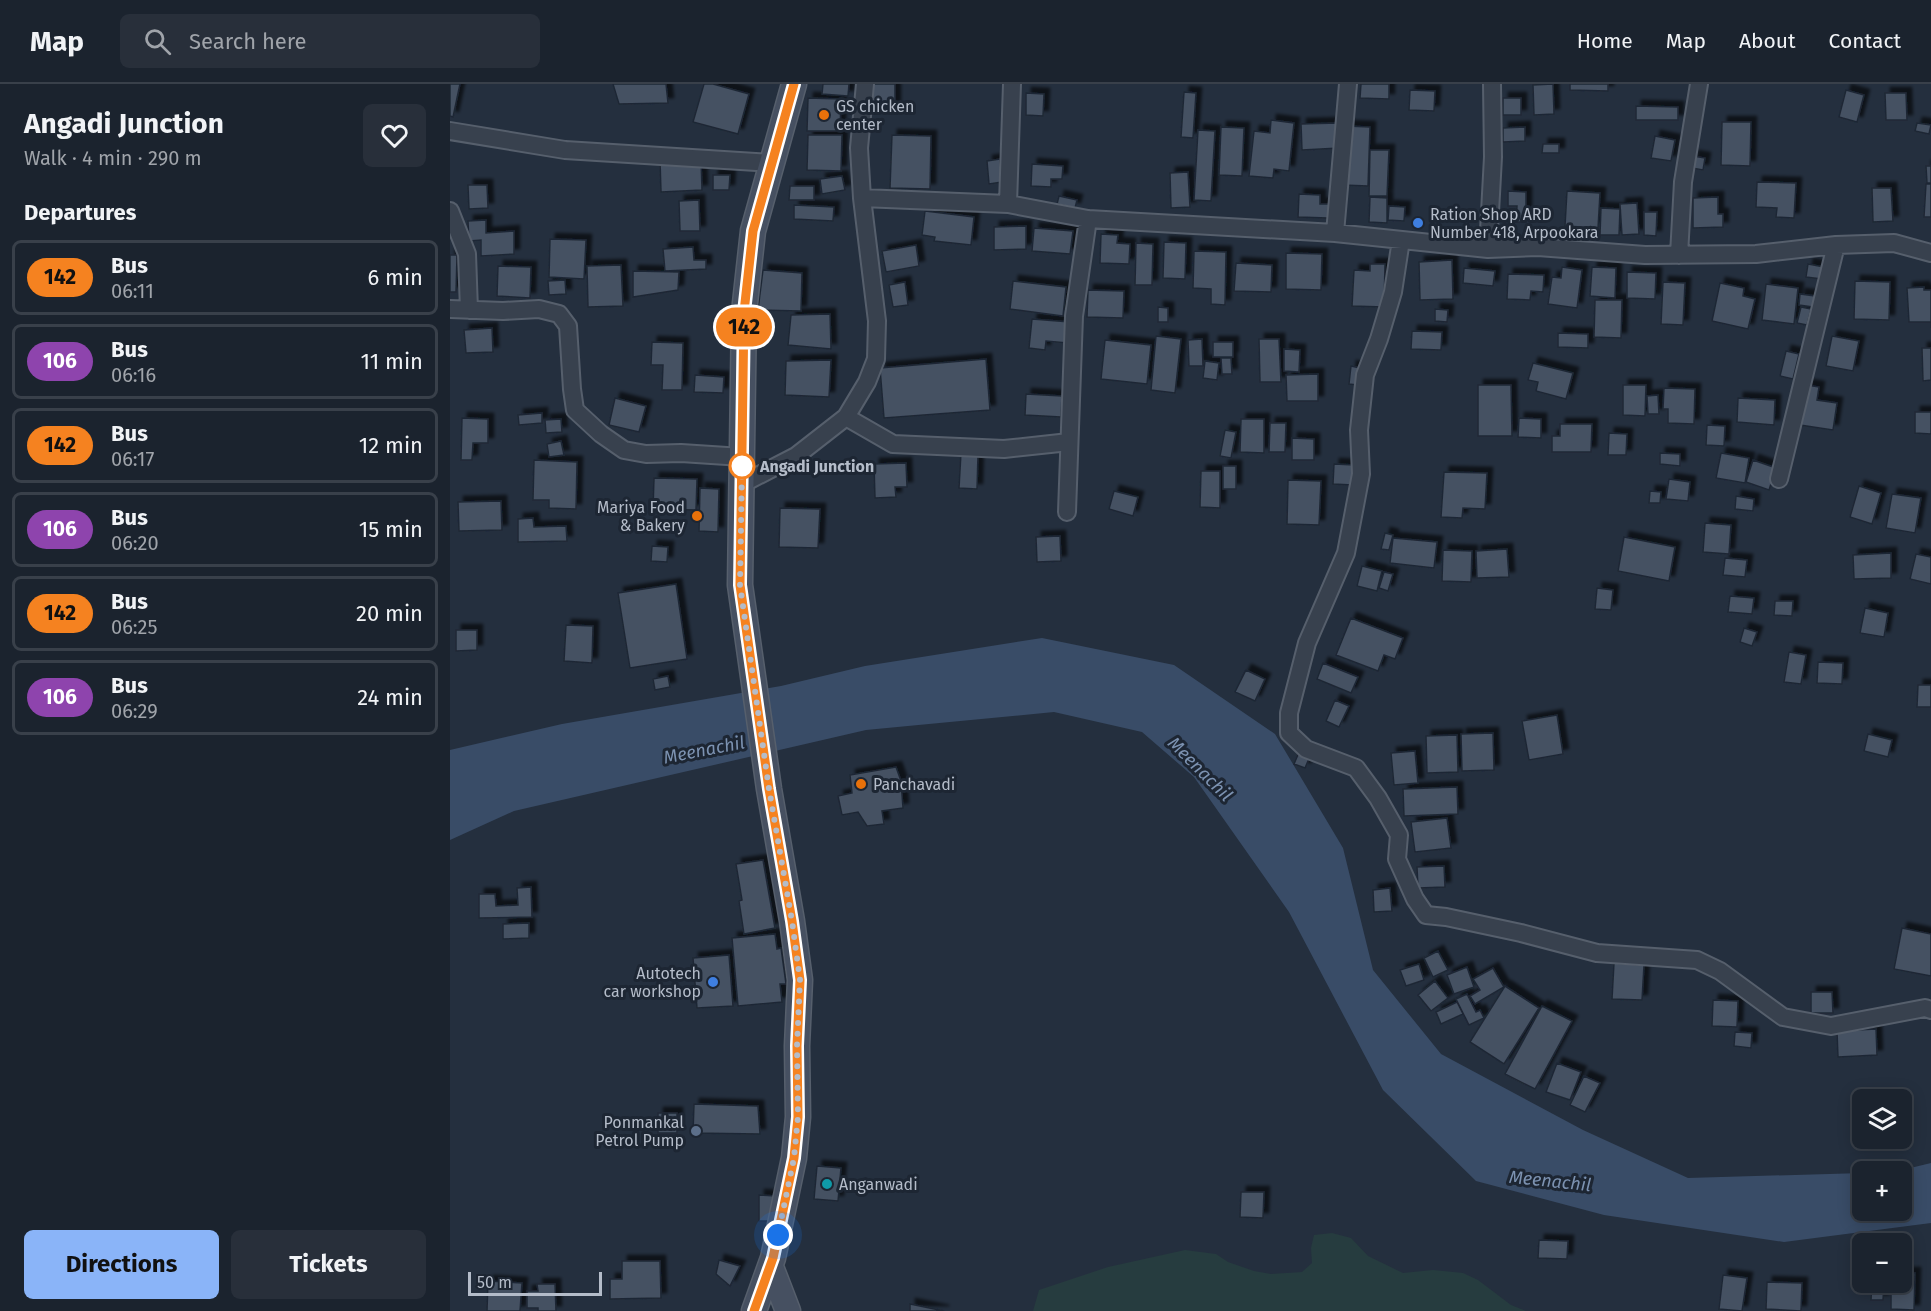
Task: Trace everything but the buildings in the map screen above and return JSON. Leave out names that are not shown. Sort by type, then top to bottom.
[{"type":"main road","points":[[754,1311],[771,1267],[794,1158],[797,1127],[800,980],[769,789],[740,585],[744,312],[753,231],[794,84]]},
{"type":"main road","points":[[771,1267],[788,1311]]},
{"type":"street","points":[[742,484],[796,456],[846,417],[867,382],[876,359],[877,321],[862,198],[859,148],[865,84]]},
{"type":"street","points":[[1008,204],[1012,84]]},
{"type":"street","points":[[1335,234],[1348,84]]},
{"type":"street","points":[[1488,249],[1493,157],[1492,84]]},
{"type":"street","points":[[1679,255],[1683,182],[1700,84]]},
{"type":"street","points":[[450,131],[565,150],[771,163]]},
{"type":"street","points":[[862,198],[1008,204],[1088,219],[1335,234],[1488,249],[1538,247],[1646,255],[1756,254],[1836,245],[1894,243],[1931,253]]},
{"type":"street","points":[[450,211],[467,254],[469,310]]},
{"type":"street","points":[[1067,512],[1074,316],[1088,219]]},
{"type":"street","points":[[1401,240],[1393,292],[1365,375],[1359,430],[1361,474],[1346,553],[1307,643],[1289,713],[1289,733],[1306,749],[1356,768],[1378,798],[1399,835],[1397,859],[1415,899],[1426,915],[1446,917],[1597,953],[1697,960],[1720,971],[1783,1017],[1831,1026],[1925,1008],[1931,1010]]},
{"type":"street","points":[[1779,478],[1836,245]]},
{"type":"street","points":[[450,309],[539,309],[559,314],[568,326],[575,410],[601,434],[624,450],[646,454],[681,453],[742,457]]},
{"type":"street","points":[[846,417],[892,444],[1004,449],[1069,442]]},
{"type":"green space","points":[[1332,1233],[1351,1238],[1368,1256],[1403,1273],[1433,1270],[1463,1273],[1478,1280],[1511,1305],[1526,1311],[1033,1311],[1039,1290],[1108,1267],[1185,1250],[1216,1254],[1228,1262],[1254,1271],[1271,1274],[1302,1272],[1312,1263],[1311,1248],[1314,1235]]},
{"type":"water","name":"Meenachil","points":[[1042,638],[1174,665],[1275,734],[1343,848],[1373,970],[1441,1054],[1583,1130],[1688,1178],[1852,1173],[1852,1221],[1912,1221],[1912,1168],[1931,1163],[1931,1223],[1784,1242],[1604,1215],[1476,1181],[1383,1090],[1289,912],[1194,777],[1142,732],[1054,712],[866,730],[514,811],[450,840],[450,750],[562,724],[781,686],[865,666]]},
{"type":"bus line","name":"142","points":[[754,1311],[771,1267],[794,1158],[798,1117],[797,1046],[800,980],[769,789],[740,585],[744,312],[753,231],[794,84]]},
{"type":"place","name":"GS chicken center","points":[[824,115]]},
{"type":"place","name":"Ration Shop ARD Number 418, Arpookara","points":[[1418,223]]},
{"type":"place","name":"Angadi Junction","points":[[742,466]]},
{"type":"place","name":"Mariya Food & Bakery","points":[[697,516]]},
{"type":"place","name":"Panchavadi","points":[[861,784]]},
{"type":"place","name":"Autotech car workshop","points":[[713,982]]},
{"type":"place","name":"Ponmankal Petrol Pump","points":[[696,1131]]},
{"type":"place","name":"Anganwadi","points":[[827,1184]]},
{"type":"route","points":[[742,466],[740,585],[769,789],[800,980],[797,1046],[798,1117],[794,1158],[778,1235]]}]
